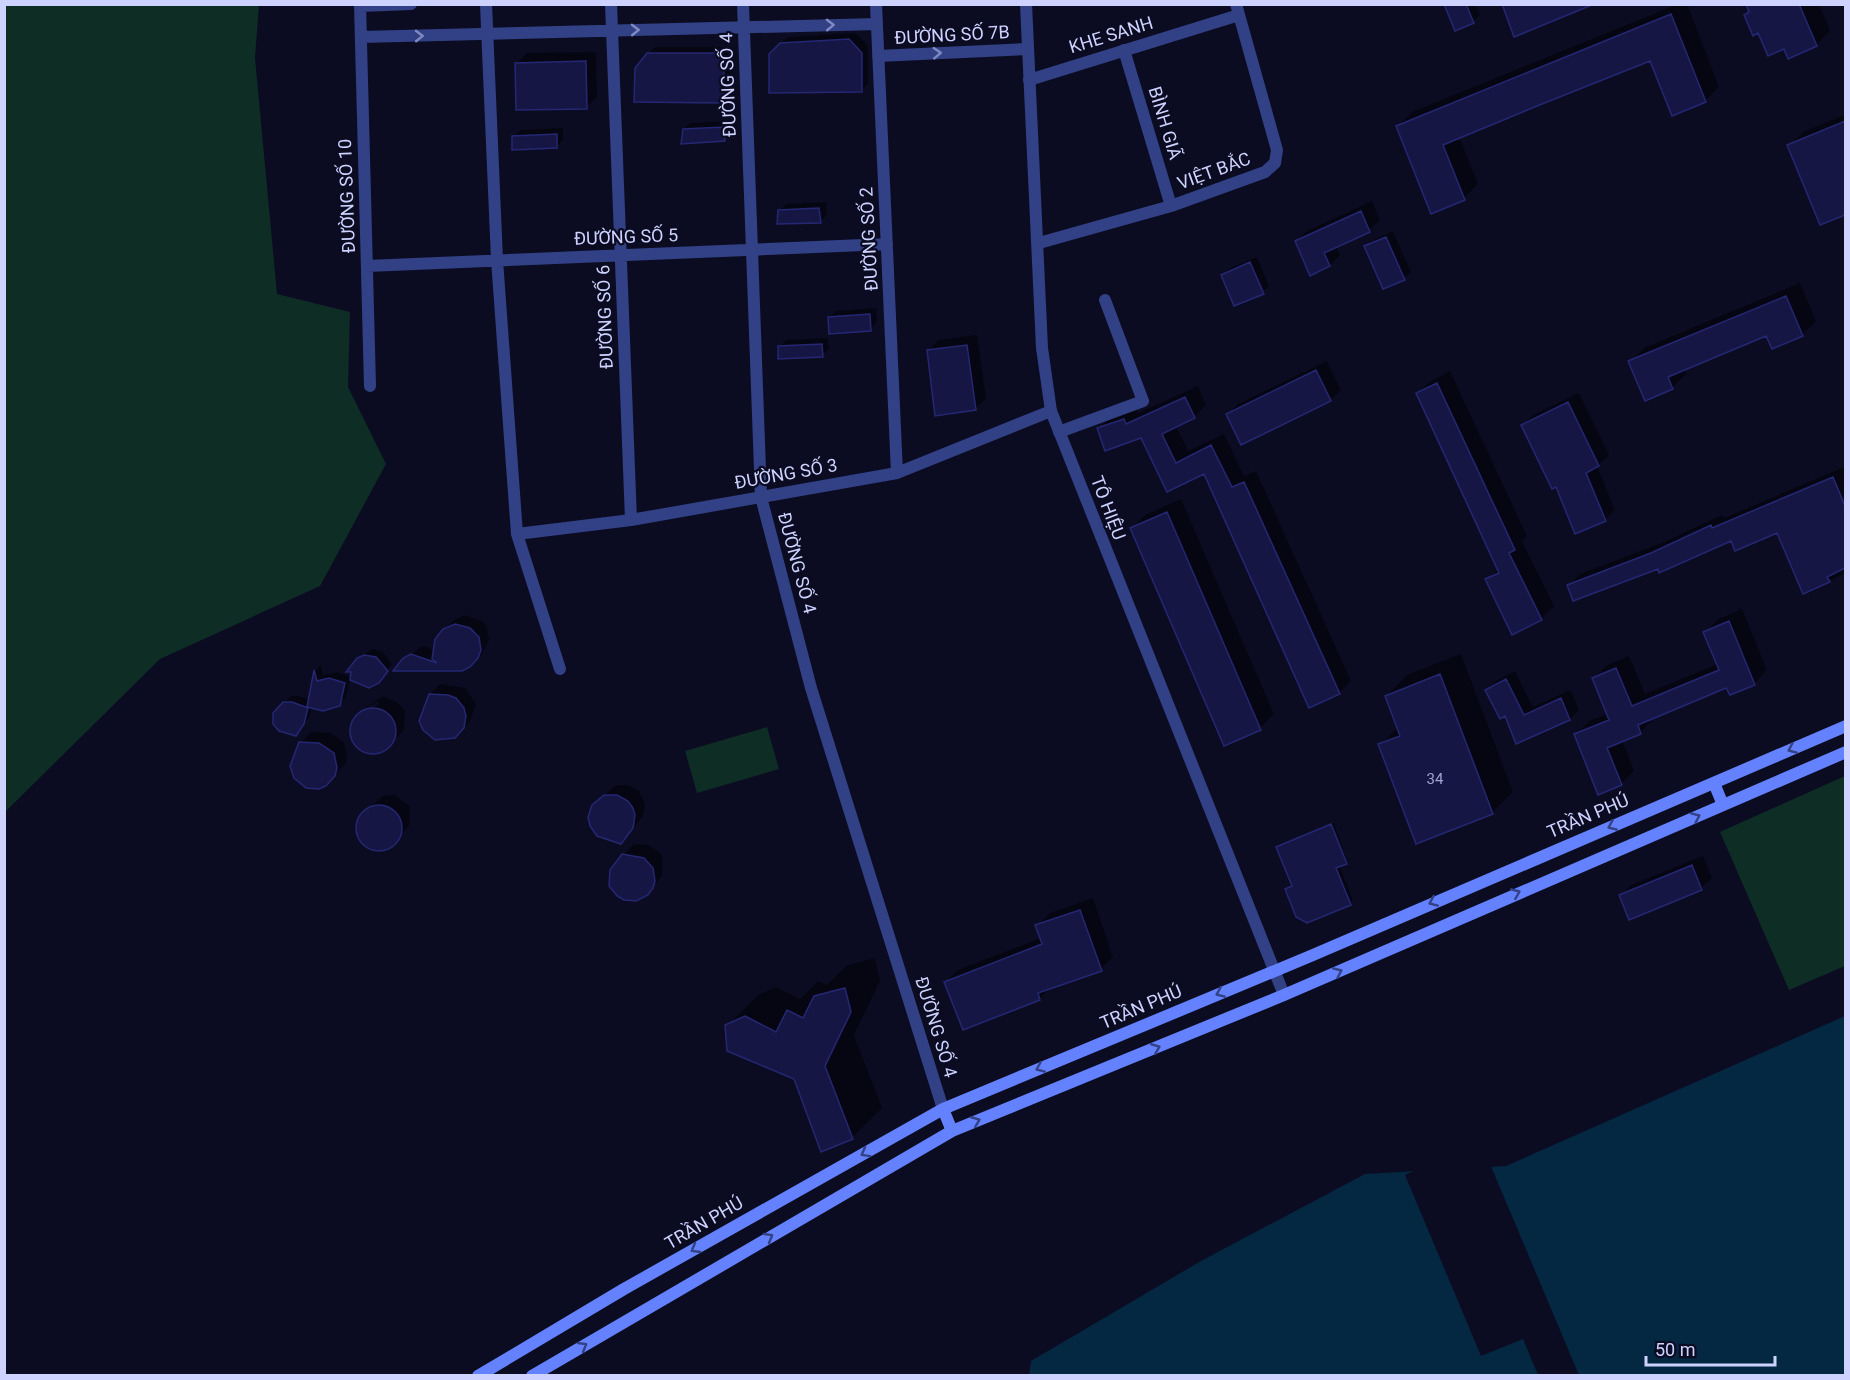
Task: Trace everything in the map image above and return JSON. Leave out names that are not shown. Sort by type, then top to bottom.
[{"type":"main road","name":"TRẦN PHÚ","points":[[478,1376],[624,1289],[943,1109],[1274,971],[1845,726]]},
{"type":"main road","points":[[532,1376],[952,1131],[1284,995],[1845,752]]},
{"type":"main road","points":[[1714,783],[1723,805]]},
{"type":"main road","points":[[943,1109],[952,1131]]},
{"type":"street","points":[[360,5],[411,4]]},
{"type":"street","points":[[486,4],[497,260],[517,534],[560,669]]},
{"type":"street","name":"ĐƯỜNG SỐ 6","points":[[611,4],[631,520]]},
{"type":"street","name":"ĐƯỜNG SỐ 4","points":[[743,4],[761,497],[811,688],[943,1109]]},
{"type":"street","name":"ĐƯỜNG SỐ 2","points":[[876,4],[897,473]]},
{"type":"street","name":"TÔ HIỆU","points":[[1026,4],[1039,243],[1042,348],[1051,411],[1284,995]]},
{"type":"street","name":"ĐƯỜNG SỐ 10","points":[[360,5],[370,386]]},
{"type":"street","name":"KHE SANH","points":[[1029,80],[1238,10]]},
{"type":"street","name":"VIỆT BẮC","points":[[1039,243],[1171,206],[1265,172],[1275,163],[1277,150],[1238,10]]},
{"type":"street","points":[[361,37],[877,24]]},
{"type":"street","name":"ĐƯỜNG SỐ 7B","points":[[878,56],[1027,49]]},
{"type":"street","name":"BÌNH GIÃ","points":[[1124,50],[1171,206]]},
{"type":"street","name":"ĐƯỜNG SỐ 5","points":[[367,266],[887,244]]},
{"type":"street","points":[[1059,432],[1143,401],[1105,300]]},
{"type":"street","name":"ĐƯỜNG SỐ 3","points":[[517,534],[631,520],[897,473],[1051,411]]},
{"type":"green space","points":[[5,4],[259,5],[255,58],[277,294],[350,312],[348,387],[386,464],[320,586],[160,659],[5,812]]},
{"type":"green space","points":[[767,727],[779,769],[697,793],[685,751]]},
{"type":"green space","points":[[1845,776],[1845,966],[1789,990],[1720,832]]},
{"type":"water","points":[[1845,1016],[1845,1375],[1029,1376],[1031,1361],[1201,1261],[1365,1174],[1506,1166]]},
{"type":"pier","points":[[1490,1164],[1579,1375],[1538,1375],[1523,1339],[1481,1356],[1405,1175],[1421,1168]]},
{"type":"building","points":[[1444,4],[1466,4],[1474,23],[1455,31]]},
{"type":"building","points":[[1502,4],[1592,4],[1592,5],[1514,37]]},
{"type":"building","points":[[1746,4],[1799,4],[1817,46],[1788,59],[1784,49],[1768,56],[1758,33],[1753,36],[1744,15],[1749,12]]},
{"type":"building","points":[[1671,14],[1706,102],[1672,116],[1650,61],[1537,106],[1443,145],[1465,200],[1431,214],[1396,126]]},
{"type":"building","points":[[849,39],[862,53],[862,92],[769,93],[769,54],[780,43]]},
{"type":"building","points":[[647,53],[714,53],[724,63],[723,103],[634,102],[635,68]]},
{"type":"building","points":[[586,61],[587,109],[516,110],[515,63]]},
{"type":"building","points":[[1845,121],[1845,215],[1820,225],[1787,145]]},
{"type":"building","points":[[724,127],[725,141],[681,144],[683,129]]},
{"type":"building","points":[[557,134],[557,148],[512,150],[512,136]]},
{"type":"building","points":[[819,208],[821,223],[777,224],[778,210]]},
{"type":"building","points":[[1361,211],[1370,232],[1324,253],[1330,266],[1310,276],[1295,241]]},
{"type":"building","points":[[1386,237],[1405,280],[1383,289],[1364,246]]},
{"type":"building","points":[[1250,262],[1264,294],[1234,306],[1221,275]]},
{"type":"building","points":[[1786,296],[1803,336],[1772,349],[1766,336],[1668,377],[1673,389],[1645,401],[1628,361]]},
{"type":"building","points":[[870,314],[871,331],[829,334],[828,317]]},
{"type":"building","points":[[822,344],[823,357],[778,359],[778,346]]},
{"type":"building","points":[[967,345],[976,410],[935,416],[927,350]]},
{"type":"building","points":[[1316,370],[1331,401],[1241,445],[1226,414]]},
{"type":"building","points":[[1437,383],[1515,550],[1509,553],[1542,620],[1512,635],[1485,579],[1499,573],[1416,393]]},
{"type":"building","points":[[1185,397],[1195,418],[1162,434],[1176,463],[1211,445],[1232,487],[1244,482],[1340,694],[1309,708],[1204,474],[1167,492],[1141,438],[1105,451],[1097,428],[1124,419],[1126,424]]},
{"type":"building","points":[[1568,402],[1599,466],[1586,473],[1606,521],[1575,534],[1556,487],[1552,489],[1521,425]]},
{"type":"building","points":[[1833,477],[1845,506],[1845,568],[1827,577],[1830,582],[1803,594],[1777,533],[1735,551],[1731,541],[1659,573],[1658,569],[1573,601],[1567,585],[1651,553],[1711,525],[1712,528]]},
{"type":"building","points":[[1167,512],[1261,730],[1224,746],[1130,528]]},
{"type":"building","points":[[1729,621],[1755,685],[1730,695],[1726,688],[1638,725],[1641,734],[1607,748],[1622,785],[1598,795],[1574,734],[1609,720],[1592,678],[1616,668],[1632,706],[1719,670],[1703,632]]},
{"type":"building","points":[[455,624],[470,628],[479,637],[481,650],[478,658],[470,667],[462,671],[393,671],[403,658],[411,654],[437,663],[432,659],[435,639],[443,629]]},
{"type":"building","points":[[364,655],[376,657],[388,671],[379,683],[369,688],[350,680],[351,672],[346,672],[357,658]]},
{"type":"building","points":[[314,670],[317,681],[329,678],[345,683],[340,706],[323,711],[307,707]]},
{"type":"building","points":[[1440,674],[1493,814],[1416,844],[1378,744],[1400,736],[1385,696]]},
{"type":"building","points":[[1506,679],[1524,715],[1561,698],[1570,720],[1516,744],[1505,716],[1500,719],[1485,690]]},
{"type":"building","points":[[429,694],[456,698],[464,708],[466,716],[464,728],[455,738],[435,740],[423,730],[419,721]]},
{"type":"building","points":[[283,702],[292,702],[308,708],[304,724],[296,736],[279,731],[273,724],[273,713]]},
{"type":"building","points":[[378,708],[390,714],[395,722],[395,740],[390,748],[382,753],[368,754],[360,751],[353,744],[350,726],[353,718],[360,711]]},
{"type":"building","points":[[299,742],[319,743],[334,753],[337,768],[335,776],[326,786],[319,789],[306,788],[294,778],[290,766]]},
{"type":"building","points":[[604,795],[617,795],[628,801],[633,808],[635,815],[633,828],[621,844],[597,836],[590,826],[588,817],[592,805]]},
{"type":"building","points":[[379,805],[388,806],[395,812],[401,819],[401,837],[395,844],[388,850],[379,851],[370,850],[363,844],[357,837],[356,828],[357,819],[363,812],[370,806]]},
{"type":"building","points":[[1331,824],[1347,864],[1336,868],[1351,905],[1307,923],[1296,917],[1285,889],[1292,886],[1276,847]]},
{"type":"building","points":[[622,854],[644,858],[653,868],[655,881],[653,888],[648,895],[636,901],[624,900],[617,896],[609,886],[610,870]]},
{"type":"building","points":[[1692,865],[1702,890],[1629,920],[1619,895]]},
{"type":"building","points":[[1080,910],[1102,971],[1038,993],[1040,1000],[963,1030],[944,982],[1042,944],[1035,925]]},
{"type":"building","points":[[845,988],[851,1012],[825,1066],[853,1139],[821,1152],[794,1079],[727,1051],[725,1025],[745,1016],[776,1032],[787,1010],[803,1018],[814,996]]}]
